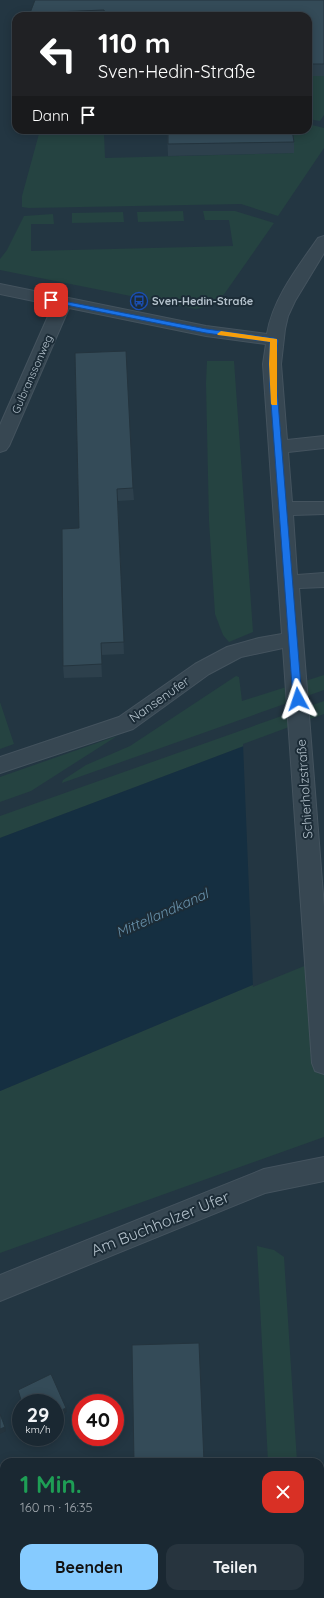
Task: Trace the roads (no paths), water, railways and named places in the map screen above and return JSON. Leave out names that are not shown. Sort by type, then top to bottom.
[{"type":"street","name":"Schierholzstraße","points":[[324,241],[298,281],[282,310],[274,340],[272,364],[324,1063]]},
{"type":"street","points":[[0,289],[206,331],[274,340]]},
{"type":"street","name":"Gulbranssonweg","points":[[0,446],[64,302]]},
{"type":"street","points":[[278,447],[324,442]]},
{"type":"street","points":[[283,509],[324,508]]},
{"type":"street","points":[[289,582],[324,580]]},
{"type":"street","name":"Nansenufer","points":[[0,765],[126,723],[202,669],[234,652],[259,645],[293,639]]},
{"type":"street","name":"Am Buchholzer Ufer","points":[[0,1288],[264,1181],[324,1169]]},
{"type":"water","name":"Mittellandkanal","points":[[324,716],[324,955],[0,1091],[0,838]]},
{"type":"place","name":"Sven-Hedin-Straße","points":[[139,301]]}]
